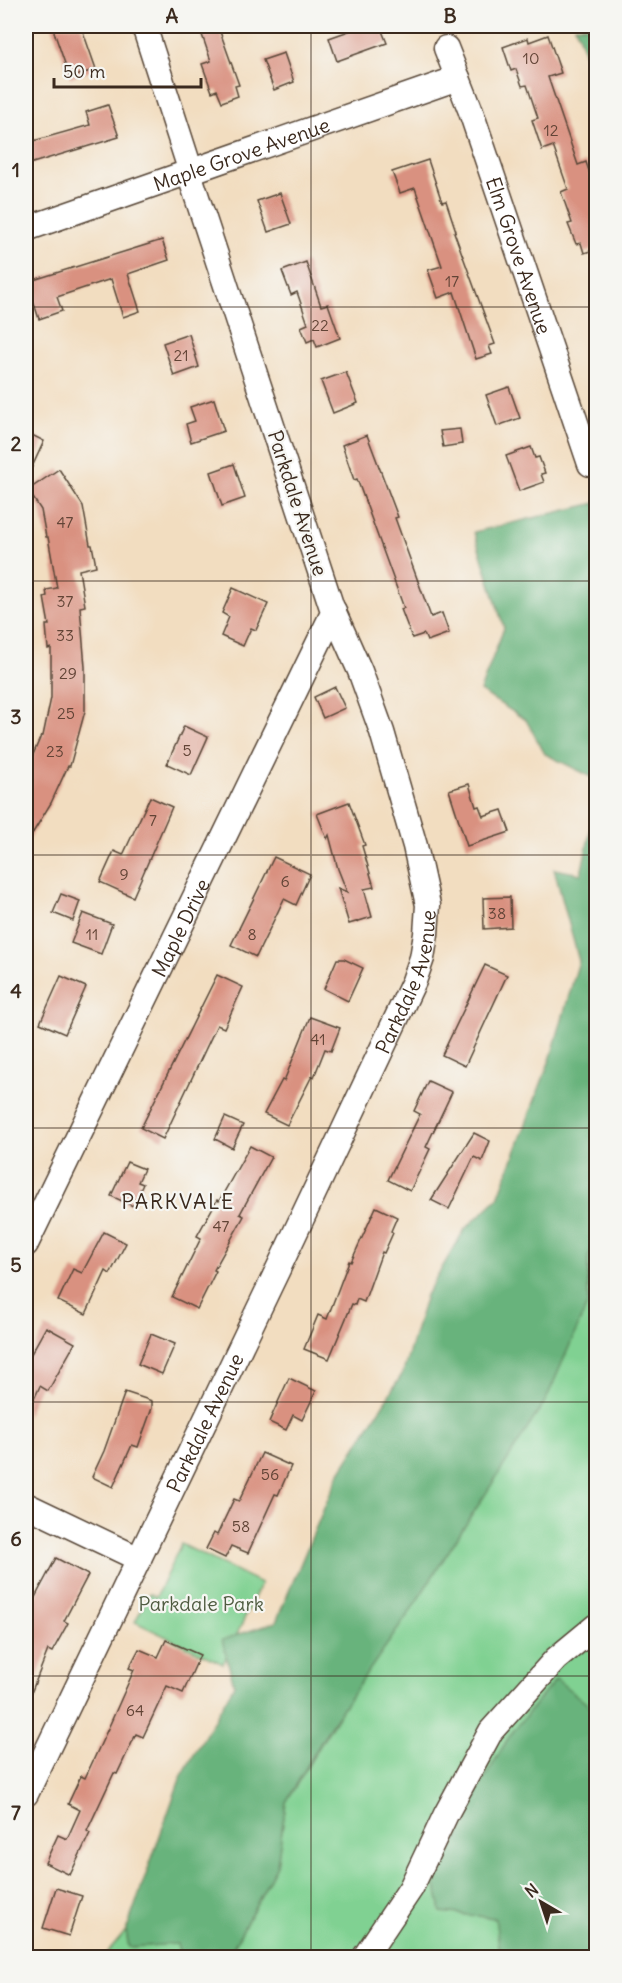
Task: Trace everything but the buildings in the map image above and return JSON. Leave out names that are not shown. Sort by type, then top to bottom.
[{"type":"street","name":"Parkdale Avenue","points":[[26,1794],[414,981],[422,958],[428,905],[415,846],[382,732],[360,671],[334,611],[189,173],[190,169],[144,26]]},
{"type":"street","name":"Elm Grove Avenue","points":[[446,48],[470,109],[590,464]]},
{"type":"street","name":"Maple Grove Avenue","points":[[26,229],[458,78]]},
{"type":"street","name":"Maple Drive","points":[[26,1244],[334,611]]},
{"type":"street","points":[[26,1505],[139,1559]]},
{"type":"street","points":[[364,1958],[411,1888],[446,1814],[491,1731],[556,1659],[597,1626]]},
{"type":"green space","points":[[575,26],[596,26],[596,85]]},
{"type":"green space","points":[[596,503],[596,779],[545,754],[526,720],[480,691],[504,628],[474,532]]},
{"type":"green space","points":[[596,805],[596,1241],[588,1258],[588,1303],[546,1400],[409,1613],[331,1725],[286,1802],[277,1865],[228,1957],[181,1957],[177,1944],[129,1947],[126,1931],[180,1779],[234,1685],[222,1640],[276,1622],[338,1475],[403,1373],[426,1295],[465,1229],[498,1198],[551,1057],[579,961],[554,869],[581,874]]},
{"type":"green space","points":[[596,1241],[596,1957],[228,1958],[277,1865],[286,1802],[588,1303],[588,1258]]},
{"type":"green space","name":"Parkdale Park","points":[[181,1544],[261,1583],[223,1664],[135,1622],[149,1594],[156,1597]]},
{"type":"green space","points":[[556,1679],[596,1711],[596,1957],[493,1957],[500,1953],[495,1918],[441,1912],[434,1874],[459,1836],[475,1795],[510,1735]]},
{"type":"green space","points":[[126,1931],[129,1947],[177,1944],[181,1957],[103,1958]]},
{"type":"district","name":"PARKVALE","points":[[178,1201]]}]
